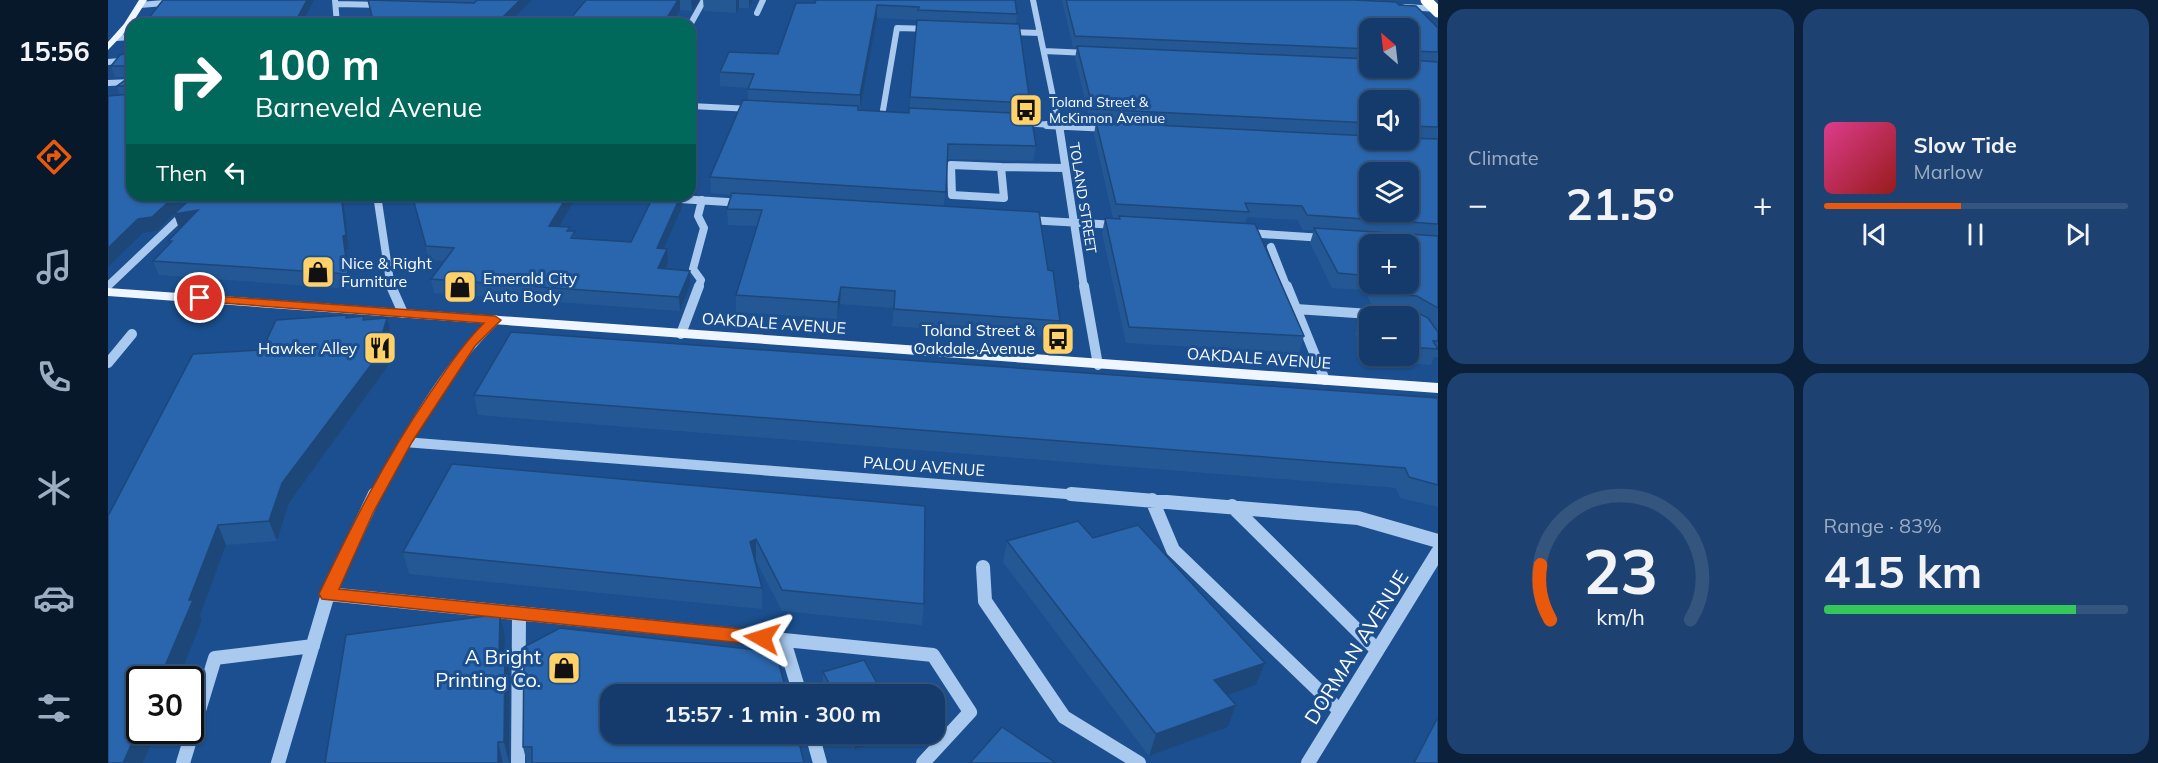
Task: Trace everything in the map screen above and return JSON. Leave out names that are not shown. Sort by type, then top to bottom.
[{"type":"highway","points":[[1427,1],[1438,10]]},
{"type":"main road","points":[[131,18],[142,3]]},
{"type":"main road","points":[[108,47],[126,25]]},
{"type":"main road","name":"OAKDALE AVENUE","points":[[108,292],[1438,388]]},
{"type":"street","points":[[142,3],[200,0]]},
{"type":"street","points":[[694,18],[704,0]]},
{"type":"street","points":[[757,13],[763,0]]},
{"type":"street","name":"TOLAND STREET","points":[[1033,0],[1059,125],[1073,223],[1098,364]]},
{"type":"street","points":[[337,18],[335,2],[395,5]]},
{"type":"street","points":[[1400,7],[1438,10]]},
{"type":"street","points":[[882,116],[897,27],[945,29]]},
{"type":"street","points":[[992,31],[1040,33]]},
{"type":"street","points":[[116,38],[126,37]]},
{"type":"street","points":[[1044,51],[1092,53]]},
{"type":"street","points":[[108,62],[126,60]]},
{"type":"street","points":[[108,83],[126,82]]},
{"type":"street","points":[[108,90],[120,83]]},
{"type":"street","points":[[696,106],[758,109]]},
{"type":"street","points":[[871,115],[894,116]]},
{"type":"street","points":[[1012,123],[1118,129]]},
{"type":"street","points":[[1001,167],[1004,198],[952,195],[951,165],[1065,168]]},
{"type":"street","points":[[696,200],[750,203]]},
{"type":"street","points":[[681,334],[701,280],[693,269],[704,228],[698,216],[702,200]]},
{"type":"street","points":[[108,286],[198,201]]},
{"type":"street","points":[[378,201],[392,292],[403,313]]},
{"type":"street","points":[[1013,219],[1132,226]]},
{"type":"street","points":[[1238,232],[1332,238]]},
{"type":"street","points":[[1271,247],[1325,380]]},
{"type":"street","points":[[1296,309],[1359,313]]},
{"type":"street","points":[[278,763],[328,594],[365,513],[404,442],[470,344],[495,320]]},
{"type":"street","points":[[108,363],[132,334]]},
{"type":"street","name":"PALOU AVENUE","points":[[404,442],[1358,518],[1438,541]]},
{"type":"street","points":[[1152,500],[1173,550],[1340,711]]},
{"type":"street","points":[[1232,507],[1377,650]]},
{"type":"street","name":"DORMAN AVENUE","points":[[1308,763],[1438,552]]},
{"type":"street","points":[[983,567],[985,601],[1064,717],[1139,763]]},
{"type":"street","points":[[328,594],[933,655],[970,712],[923,763]]},
{"type":"street","points":[[518,763],[519,614]]},
{"type":"street","points":[[784,640],[797,684]]},
{"type":"street","points":[[183,763],[215,658],[313,646]]},
{"type":"street","points":[[815,744],[820,763]]},
{"type":"building","points":[[163,0],[307,0],[297,18],[149,18]]},
{"type":"building","points":[[368,0],[474,3],[477,0],[520,0],[502,18],[372,18]]},
{"type":"building","points":[[586,0],[678,0],[667,18],[571,18]]},
{"type":"building","points":[[816,0],[1015,0],[1017,14],[918,10],[919,7],[877,5],[860,95],[748,89],[754,74],[720,72],[729,52],[778,54],[796,3],[815,3]]},
{"type":"building","points":[[1066,0],[1353,0],[1396,2],[1399,5],[1416,6],[1438,28],[1438,52],[1419,51],[1419,18],[1359,18],[1359,49],[1075,36]]},
{"type":"building","points":[[917,20],[1019,24],[1030,103],[910,97]]},
{"type":"building","points":[[1077,46],[1359,59],[1359,78],[1419,78],[1419,61],[1438,62],[1438,127],[1419,126],[1419,90],[1359,90],[1359,122],[1093,109]]},
{"type":"building","points":[[126,54],[126,66],[111,66],[120,55]]},
{"type":"building","points":[[126,79],[126,86],[117,86]]},
{"type":"building","points":[[126,94],[126,201],[169,201],[152,217],[138,219],[108,248],[108,96]]},
{"type":"building","points":[[743,100],[858,106],[858,110],[909,113],[909,108],[1031,114],[1036,146],[948,144],[946,192],[710,177]]},
{"type":"building","points":[[1096,122],[1359,135],[1359,150],[1419,150],[1419,138],[1438,139],[1438,224],[1409,222],[1419,222],[1419,162],[1359,162],[1359,219],[1307,215],[1302,206],[1245,203],[1249,212],[1116,204]]},
{"type":"building","points":[[732,193],[1039,212],[1048,270],[1053,271],[1060,321],[894,309],[895,291],[841,287],[838,302],[736,295],[762,210],[727,209]]},
{"type":"building","points":[[188,201],[342,201],[348,274],[153,261],[172,241],[168,241],[198,210],[174,214]]},
{"type":"building","points":[[414,201],[564,201],[549,226],[570,227],[567,231],[575,231],[571,238],[631,242],[651,201],[678,201],[657,248],[667,249],[658,268],[690,271],[679,297],[431,279],[454,248],[426,246]]},
{"type":"building","points":[[1119,216],[1255,224],[1304,336],[1129,327],[1105,218],[1120,219]]},
{"type":"building","points":[[1314,228],[1407,234],[1359,234],[1359,275],[1338,273]]},
{"type":"building","points":[[1419,235],[1438,236],[1438,308],[1417,296],[1398,294],[1419,294]]},
{"type":"building","points":[[1419,313],[1428,318],[1438,332],[1438,341],[1433,341],[1438,349],[1419,348]]},
{"type":"building","points":[[347,315],[346,318],[364,316],[363,320],[387,318],[380,342],[389,341],[282,483],[269,521],[218,525],[189,600],[193,600],[165,666],[126,666],[126,744],[132,744],[123,763],[108,763],[108,516],[193,354],[262,350],[276,320]]},
{"type":"building","points":[[511,332],[1438,398],[1438,485],[1409,477],[1405,468],[474,395]]},
{"type":"building","points":[[452,464],[925,506],[924,604],[782,590],[756,539],[750,542],[762,588],[403,552]]},
{"type":"building","points":[[1078,521],[1093,538],[1138,525],[1265,663],[1214,680],[1236,705],[1156,734],[1007,541]]},
{"type":"building","points":[[500,614],[499,655],[505,652],[504,742],[498,742],[498,763],[325,763],[346,635]]},
{"type":"building","points":[[560,628],[776,652],[784,684],[600,684],[600,744],[799,744],[804,763],[532,763],[532,747],[523,747],[524,647]]},
{"type":"building","points":[[864,660],[877,684],[830,684],[823,672]]},
{"type":"building","points":[[1438,717],[1438,763],[1414,763]]},
{"type":"building","points":[[1002,727],[1056,763],[970,763]]},
{"type":"place","name":"Toland Street & McKinnon Avenue","points":[[1026,110]]},
{"type":"place","name":"Nice & Right Furniture","points":[[318,272]]},
{"type":"place","name":"Emerald City Auto Body","points":[[460,287]]},
{"type":"place","name":"Toland Street & Oakdale Avenue","points":[[1058,339]]},
{"type":"place","name":"Hawker Alley","points":[[380,348]]},
{"type":"place","name":"A Bright Printing Co.","points":[[564,668]]},
{"type":"route","points":[[200,298],[495,320],[470,344],[404,442],[365,513],[328,594],[762,638]]}]
